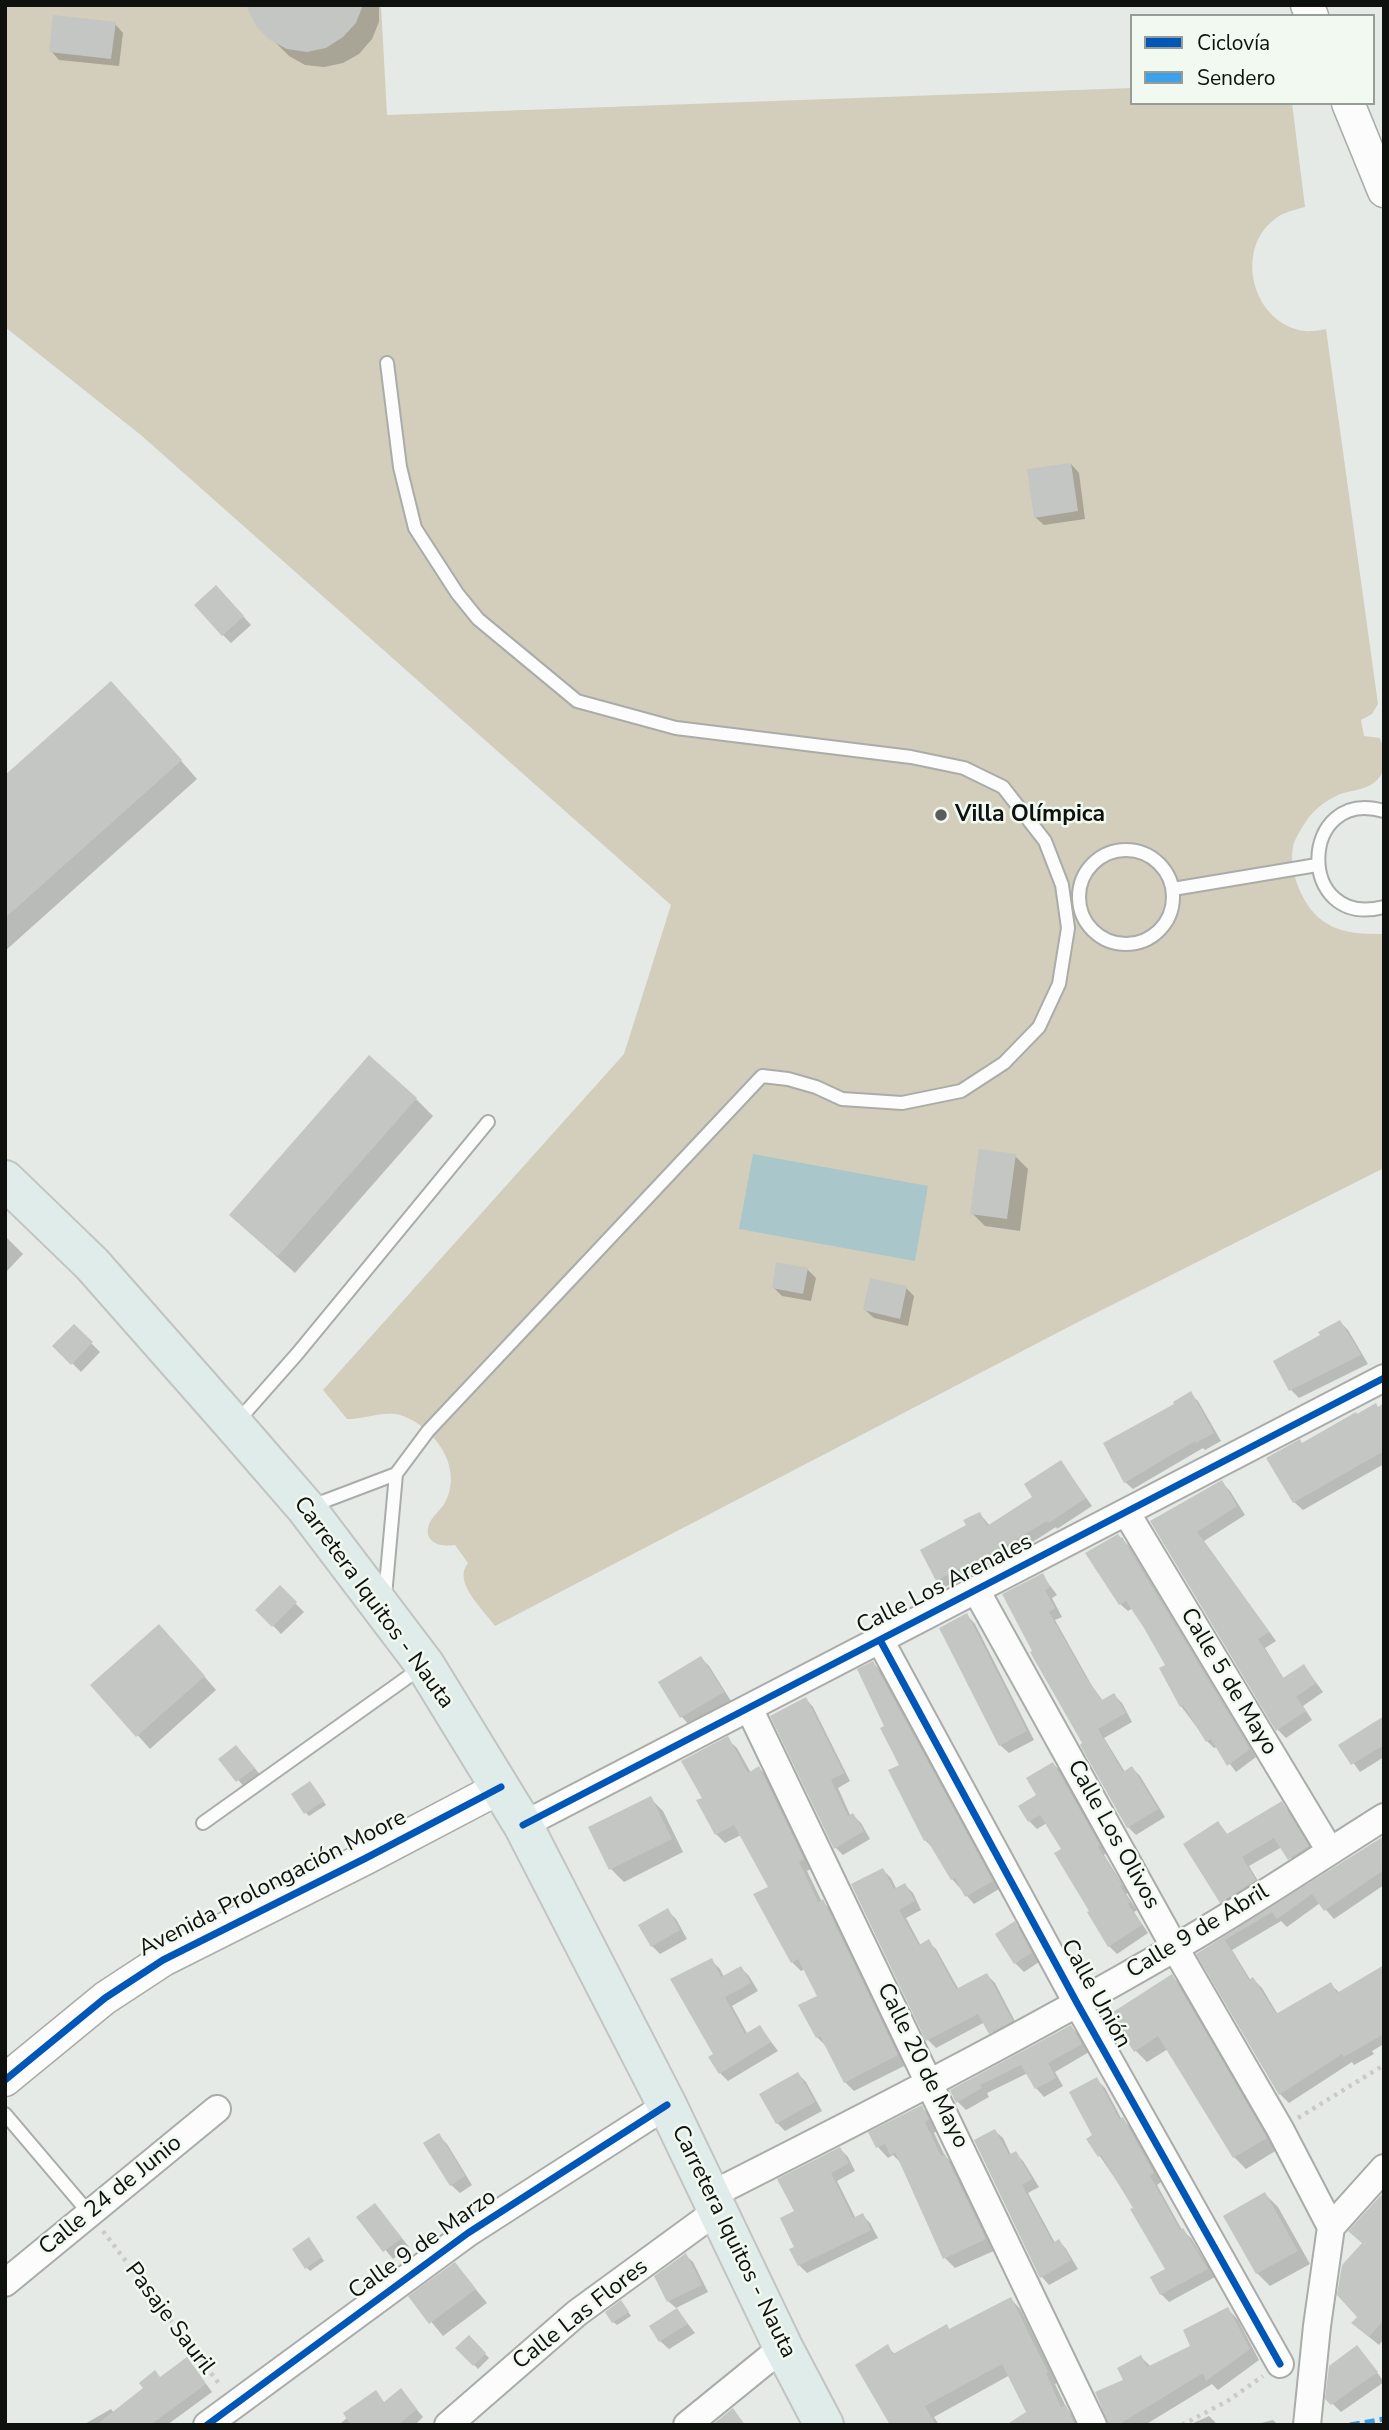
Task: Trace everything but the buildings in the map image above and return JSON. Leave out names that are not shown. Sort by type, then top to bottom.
[{"type":"main road","name":"Carretera Iquitos - Nauta","points":[[5,1180],[92,1265],[306,1508],[425,1665],[523,1825],[667,2105],[783,2347],[824,2425]]},
{"type":"street","points":[[1349,105],[1384,191]]},
{"type":"street","name":"Calle Los Arenales","points":[[523,1825],[1384,1378]]},
{"type":"street","name":"Calle 5 de Mayo","points":[[1126,1512],[1330,1851]]},
{"type":"street","name":"Calle Los Olivos","points":[[976,1590],[1175,1948],[1280,2129],[1331,2227]]},
{"type":"street","name":"Calle Unión","points":[[880,1640],[1077,2003],[1280,2364]]},
{"type":"street","name":"Calle 20 de Mayo","points":[[749,1708],[1093,2425]]},
{"type":"street","name":"Avenida Prolongación Moore","points":[[5,2080],[105,1998],[163,1960],[500,1787]]},
{"type":"street","name":"Calle 9 de Abril","points":[[714,2203],[1175,1948],[1384,1817]]},
{"type":"street","name":"Calle 9 de Marzo","points":[[207,2425],[468,2234],[667,2105]]},
{"type":"street","name":"Calle 24 de Junio","points":[[5,2283],[217,2109]]},
{"type":"street","points":[[1307,2425],[1331,2227],[1384,2168]]},
{"type":"street","name":"Calle Las Flores","points":[[448,2425],[578,2313],[714,2203]]},
{"type":"street","points":[[687,2425],[783,2347]]},
{"type":"lane","points":[[383,1610],[396,1474],[428,1431],[762,1076],[788,1079],[816,1087],[842,1099],[902,1103],[961,1091],[1004,1063],[1039,1027],[1059,984],[1068,928],[1062,885],[1045,841],[1003,787],[964,768],[911,757],[676,728],[577,701],[478,619],[457,593],[415,528],[400,467],[387,363]]},
{"type":"lane","points":[[1384,811],[1361,808],[1337,818],[1321,839],[1317,852],[1320,878],[1336,899],[1360,909],[1384,907]]},
{"type":"lane","points":[[1118,850],[1142,852],[1153,858],[1162,867],[1173,889],[1170,913],[1165,924],[1146,940],[1135,943],[1110,941],[1100,935],[1084,917],[1080,902],[1082,880],[1088,869],[1107,854],[1118,850]]},
{"type":"lane","points":[[1173,889],[1317,865]]},
{"type":"lane","points":[[1065,905],[1080,902]]},
{"type":"lane","points":[[234,1425],[297,1354],[488,1122]]},
{"type":"lane","points":[[306,1508],[396,1474]]},
{"type":"lane","points":[[203,1822],[425,1665]]},
{"type":"lane","points":[[5,2114],[89,2213]]},
{"type":"path","points":[[1280,2129],[1384,2066]]},
{"type":"path","points":[[1182,2425],[1229,2400],[1280,2364]]},
{"type":"shaded area","name":"Villa Olímpica","points":[[5,5],[381,5],[387,115],[1130,88],[1130,105],[1292,105],[1305,207],[1278,217],[1262,232],[1252,266],[1255,284],[1272,315],[1287,326],[1308,331],[1326,329],[1378,704],[1372,714],[1361,720],[1364,736],[1380,738],[1384,762],[1381,775],[1372,784],[1338,795],[1311,814],[1294,844],[1292,857],[1299,890],[1318,917],[1333,927],[1347,931],[1384,934],[1384,1168],[1078,1322],[495,1626],[466,1587],[464,1570],[468,1563],[455,1545],[436,1543],[429,1538],[430,1522],[448,1497],[451,1478],[447,1460],[438,1443],[420,1425],[400,1415],[383,1414],[347,1419],[323,1390],[624,1054],[671,905],[142,436],[5,327]]},
{"type":"water","points":[[753,1154],[928,1186],[915,1261],[739,1229]]},
{"type":"marked path","points":[[1350,2425],[1384,2419]]},
{"type":"cycle path","points":[[523,1825],[1384,1378]]},
{"type":"cycle path","points":[[880,1640],[1077,2003],[1280,2364]]},
{"type":"cycle path","points":[[5,2080],[105,1998],[163,1960],[501,1787]]},
{"type":"cycle path","points":[[207,2425],[468,2233],[667,2105]]},
{"type":"place","name":"Villa Olímpica","points":[[941,815]]}]
